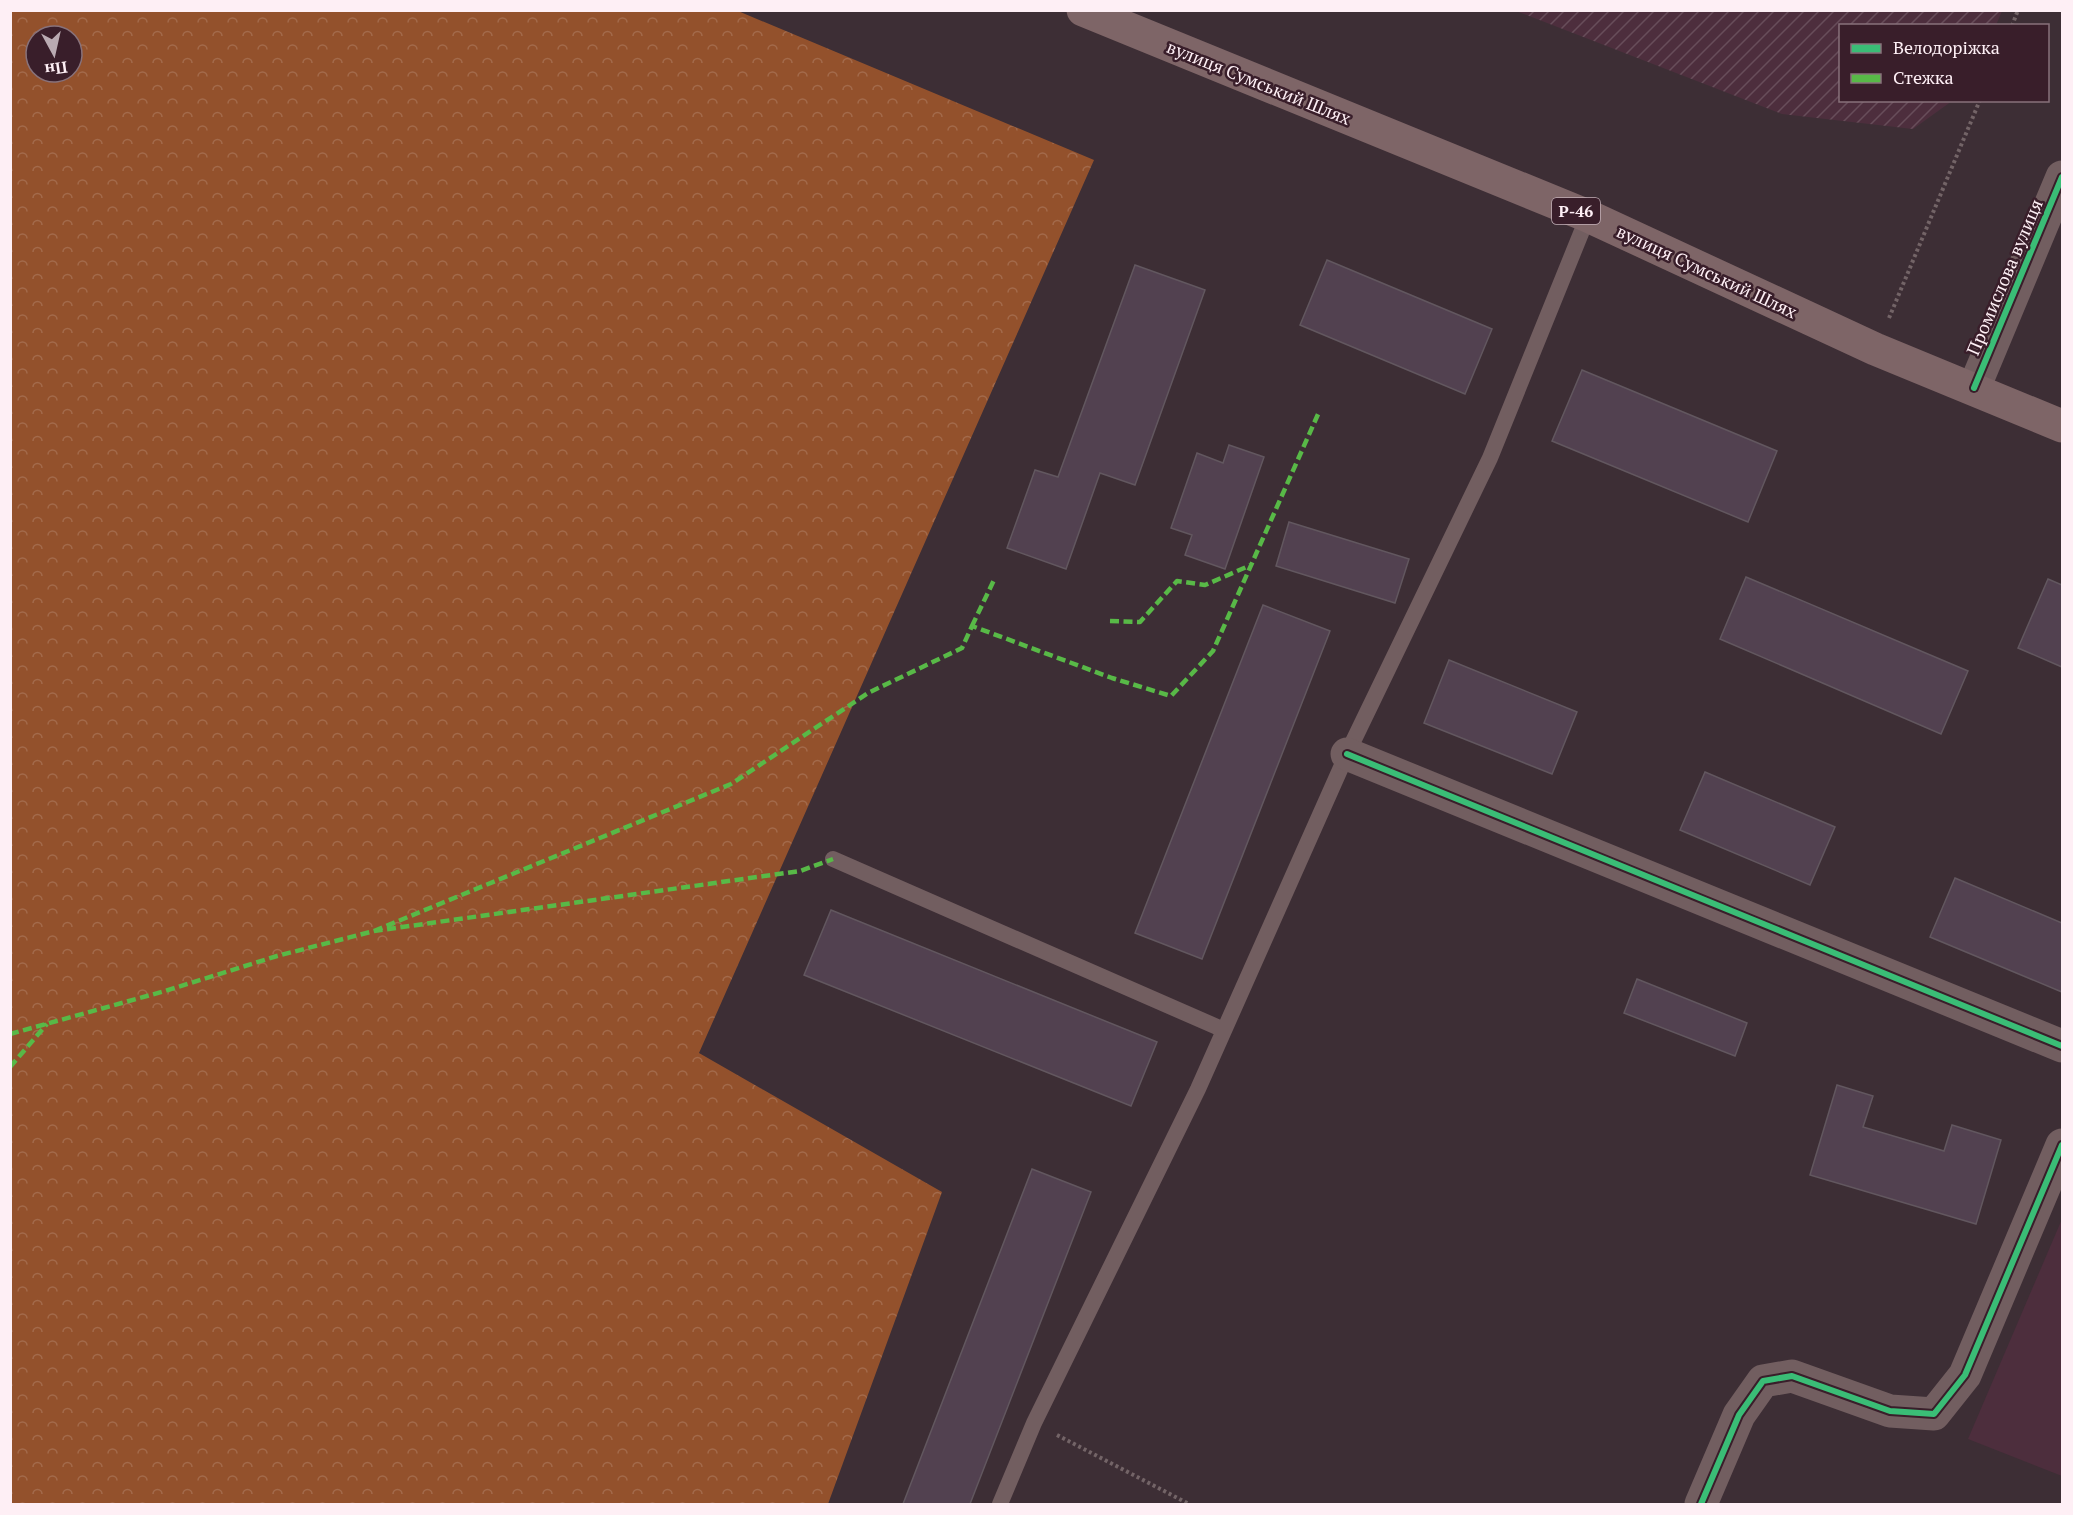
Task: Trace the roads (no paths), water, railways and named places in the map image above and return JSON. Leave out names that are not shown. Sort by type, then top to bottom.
[{"type":"main road","name":"вулиця Сумський Шлях","points":[[1083,10],[1588,216],[1875,349],[2062,426]]},
{"type":"street","name":"Промислова вулиця","points":[[1974,388],[2062,177]]},
{"type":"street","points":[[1347,754],[2062,1046]]},
{"type":"street","points":[[1701,1504],[1739,1415],[1763,1381],[1792,1376],[1890,1411],[1934,1414],[1965,1375],[2062,1145]]},
{"type":"lane","points":[[1000,1504],[1034,1423],[1198,1089],[1347,754],[1490,458],[1588,216]]},
{"type":"lane","points":[[832,859],[1224,1030]]}]
